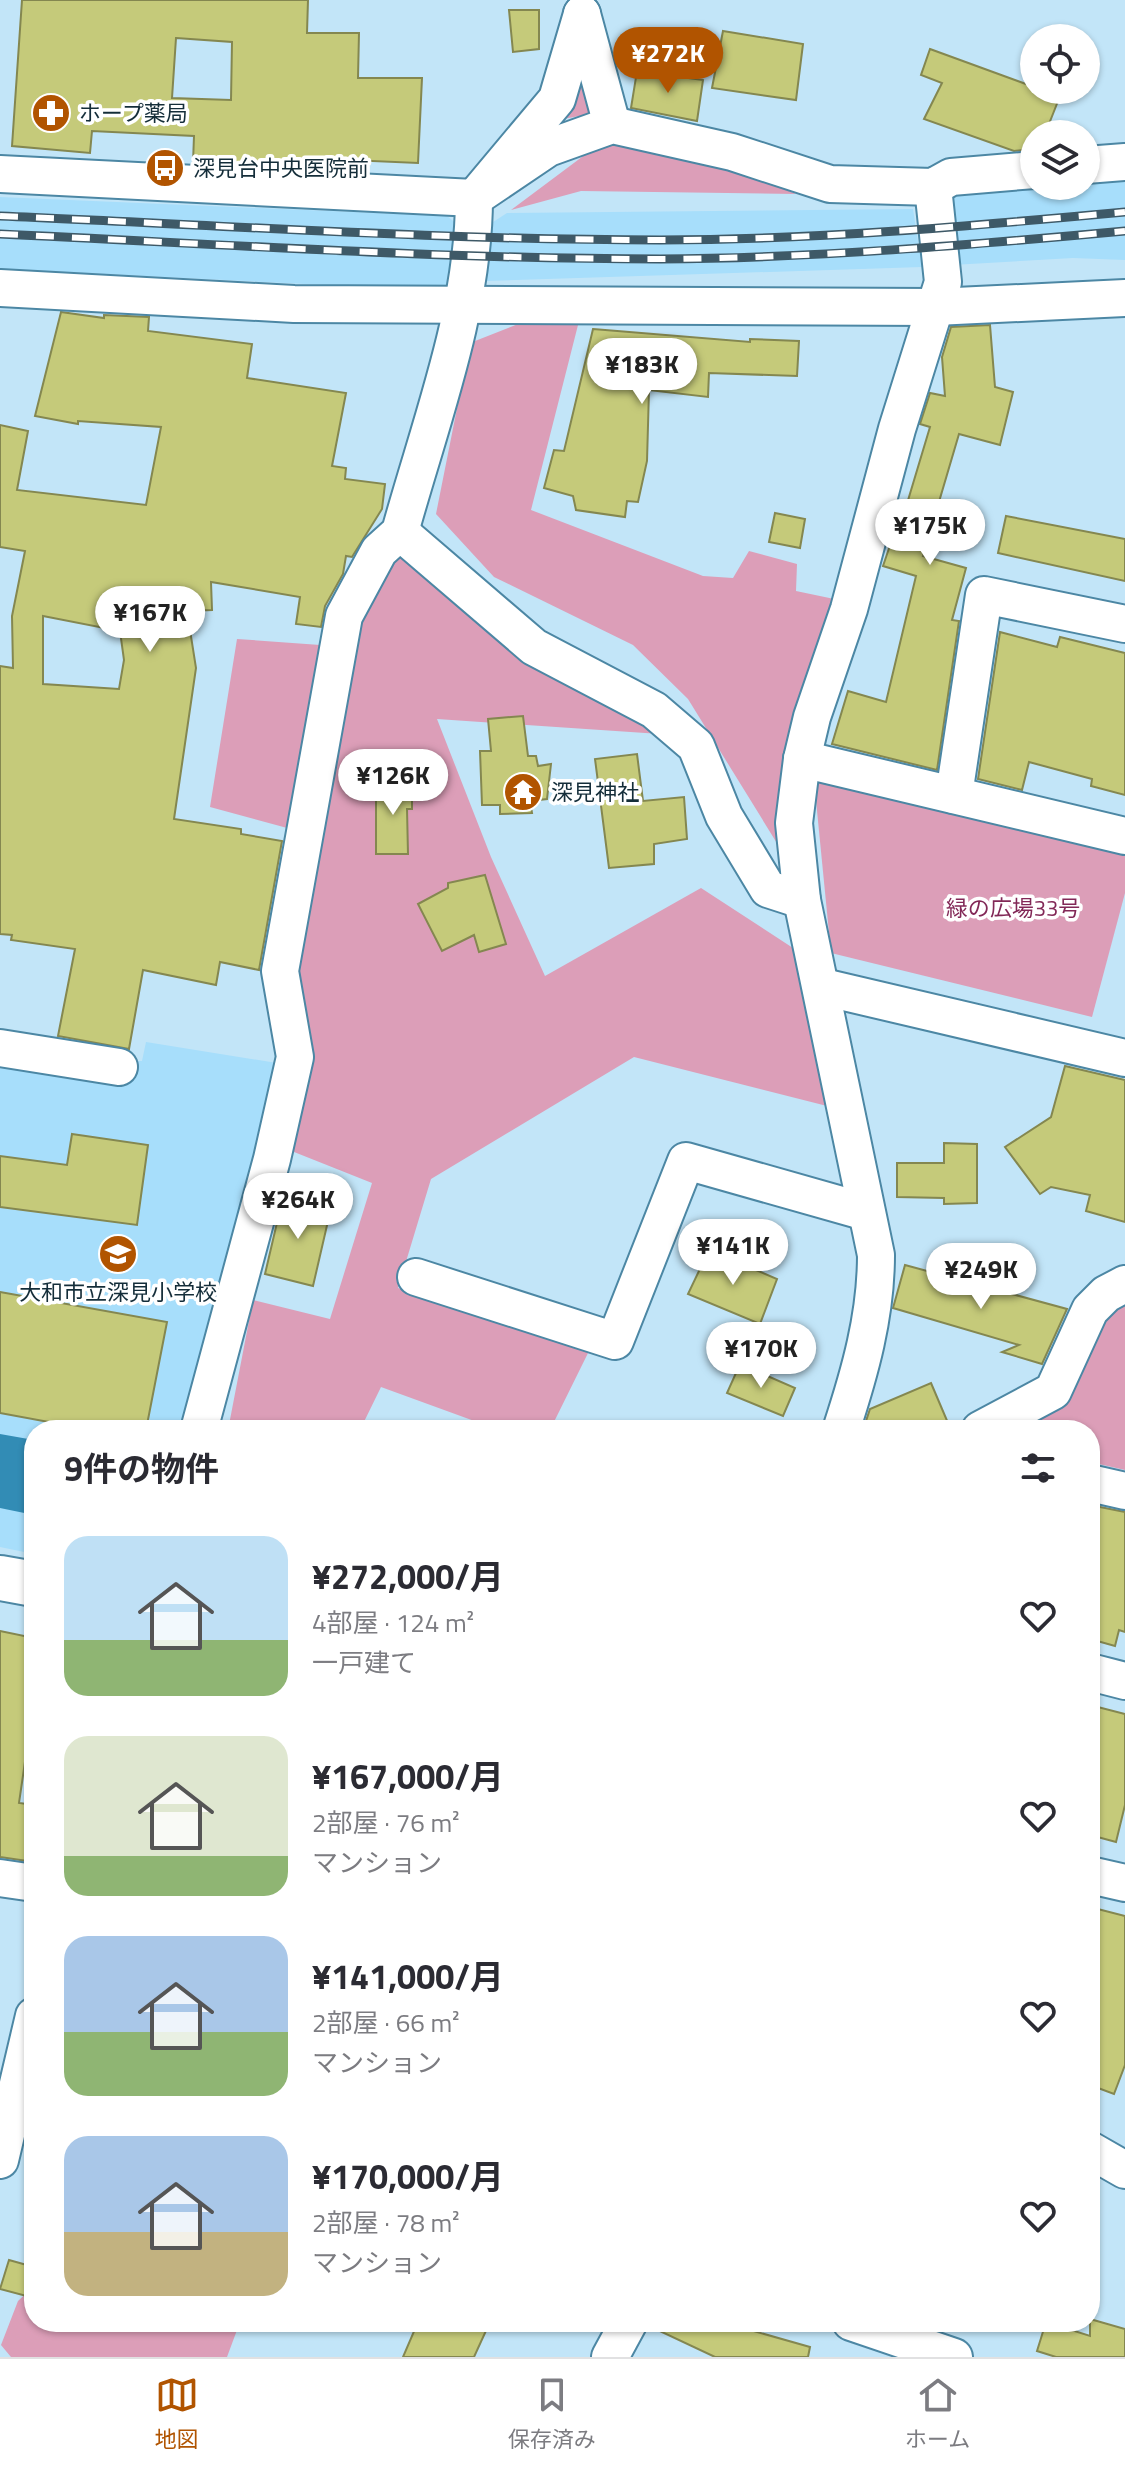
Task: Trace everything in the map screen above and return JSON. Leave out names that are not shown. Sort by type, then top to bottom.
[{"type":"street","points":[[580,7],[612,125]]},
{"type":"street","points":[[202,1420],[272,1159],[295,1057],[280,971],[344,616],[379,551],[400,532],[463,304],[474,237],[474,198],[557,99],[580,7]]},
{"type":"street","points":[[0,174],[474,198],[548,148],[612,125],[732,152],[830,184],[933,187],[951,177],[1020,171]]},
{"type":"street","points":[[1100,164],[1125,162]]},
{"type":"street","points":[[844,1420],[861,1369],[876,1294],[876,1255],[823,987],[802,900],[794,823],[802,759],[943,282],[933,187]]},
{"type":"street","points":[[0,288],[294,304],[935,307],[1125,298]]},
{"type":"street","points":[[400,532],[534,647],[654,710],[696,746],[724,816],[768,889],[802,900]]},
{"type":"street","points":[[954,795],[984,595],[1125,624]]},
{"type":"street","points":[[802,759],[1125,836]]},
{"type":"street","points":[[823,987],[1125,1058]]},
{"type":"street","points":[[0,1048],[119,1067]]},
{"type":"street","points":[[416,1277],[615,1341],[686,1161],[866,1212]]},
{"type":"street","points":[[999,1420],[1053,1391],[1090,1310],[1106,1294],[1125,1284]]},
{"type":"street","points":[[1100,1485],[1125,1491]]},
{"type":"street","points":[[0,1578],[24,1582]]},
{"type":"street","points":[[1100,1675],[1125,1681]]},
{"type":"street","points":[[1100,1877],[1125,1883]]},
{"type":"street","points":[[0,1878],[24,1882]]},
{"type":"street","points":[[0,2160],[24,2058]]},
{"type":"street","points":[[1100,2156],[1125,2170]]},
{"type":"street","points":[[880,2332],[954,2357]]},
{"type":"shaded area","points":[[1125,173],[1125,260],[1073,258],[952,265],[944,200],[956,193],[1020,187],[1020,200],[1100,200],[1100,176]]},
{"type":"shaded area","points":[[0,197],[447,216],[462,228],[450,291],[0,269]]},
{"type":"shaded area","points":[[913,209],[922,267],[486,281],[487,226],[507,213]]},
{"type":"shaded area","name":"大和市立深見小学校","points":[[146,1042],[283,1064],[190,1420],[24,1420],[24,1552],[0,1547],[0,1062],[142,1061]]},
{"type":"shaded area","points":[[0,1434],[24,1438],[24,1513],[0,1508]]},
{"type":"green space","points":[[583,65],[590,114],[542,123]]},
{"type":"green space","points":[[602,142],[739,170],[796,194],[581,191],[511,210]]},
{"type":"green space","points":[[536,317],[578,325],[531,510],[703,576],[733,578],[749,551],[797,564],[796,591],[839,600],[788,861],[688,699],[633,645],[494,577],[436,514],[470,343]]},
{"type":"green space","points":[[402,551],[570,686],[675,735],[437,719],[491,857],[545,976],[701,888],[793,948],[831,1107],[634,1057],[431,1179],[398,1288],[590,1349],[555,1420],[472,1420],[381,1387],[365,1420],[230,1420],[253,1300],[330,1319],[372,1183],[279,1146],[287,971],[324,838],[210,807],[237,639],[348,647],[375,587]]},
{"type":"green space","name":"緑の広場33号","points":[[813,770],[1125,846],[1125,893],[1092,1017],[831,953]]},
{"type":"green space","points":[[1125,1295],[1125,1470],[1100,1464],[1100,1420],[1030,1420],[1107,1305]]},
{"type":"green space","points":[[24,2295],[24,2332],[236,2332],[227,2357],[11,2357],[1,2345],[18,2301]]},
{"type":"building","points":[[22,0],[308,0],[307,33],[359,33],[358,78],[422,78],[418,163],[303,158],[302,166],[193,163],[194,136],[92,131],[90,153],[12,146]],"holes":[[[176,38],[232,42],[231,100],[172,98]]]},
{"type":"building","points":[[509,10],[539,10],[539,49],[513,52]]},
{"type":"building","points":[[723,31],[803,44],[796,100],[712,88]]},
{"type":"building","points":[[930,49],[1020,82],[1020,104],[1057,104],[1051,120],[1020,120],[1020,150],[1014,151],[924,119],[942,83],[921,75]]},
{"type":"building","points":[[637,71],[703,80],[697,121],[631,108]]},
{"type":"building","points":[[61,312],[104,318],[104,315],[149,317],[148,331],[252,344],[247,378],[346,393],[332,466],[346,468],[345,479],[385,484],[382,509],[352,557],[346,556],[343,574],[325,606],[321,627],[296,624],[300,597],[211,582],[212,610],[187,611],[196,668],[174,819],[241,829],[241,834],[282,841],[259,970],[220,962],[216,985],[143,970],[129,1049],[58,1036],[75,949],[11,940],[12,935],[0,934],[0,666],[13,668],[12,616],[25,551],[0,547],[0,425],[28,431],[17,490],[146,505],[161,427],[78,421],[78,424],[35,416]],"holes":[[[43,616],[120,631],[124,660],[119,689],[43,684]]]},
{"type":"building","points":[[990,325],[995,387],[1013,392],[1000,445],[959,434],[923,556],[966,568],[952,620],[959,621],[937,770],[832,744],[848,691],[886,702],[916,576],[883,566],[900,516],[903,517],[930,427],[920,424],[930,393],[945,396],[942,357],[951,327]]},
{"type":"building","points":[[593,329],[750,342],[750,339],[799,341],[797,376],[709,373],[708,397],[649,390],[647,461],[638,502],[627,501],[625,517],[576,510],[573,496],[544,488],[554,450],[564,451]]},
{"type":"building","points":[[775,513],[805,519],[800,548],[769,542]]},
{"type":"building","points":[[1006,516],[1125,539],[1125,581],[998,553]]},
{"type":"building","points":[[1000,632],[1057,647],[1060,637],[1125,653],[1125,795],[1091,786],[1092,779],[1029,762],[1022,790],[978,779]]},
{"type":"building","points":[[523,716],[528,756],[536,756],[538,766],[551,764],[547,799],[530,801],[532,813],[500,814],[500,805],[482,805],[480,751],[491,751],[488,719]]},
{"type":"building","points":[[637,754],[643,801],[684,797],[687,839],[654,844],[654,864],[609,868],[595,759]]},
{"type":"building","points":[[412,782],[412,809],[407,809],[408,854],[376,854],[376,783]]},
{"type":"building","points":[[485,875],[506,944],[479,952],[474,935],[442,951],[418,904],[448,888],[448,883]]},
{"type":"building","points":[[1065,1066],[1125,1080],[1125,1222],[1086,1211],[1090,1195],[1051,1187],[1040,1194],[1005,1147],[1051,1117]]},
{"type":"building","points":[[72,1134],[148,1145],[137,1225],[0,1207],[0,1156],[67,1165]]},
{"type":"building","points":[[944,1143],[977,1144],[977,1203],[944,1204],[944,1198],[897,1197],[897,1163],[944,1163]]},
{"type":"building","points":[[283,1197],[331,1208],[313,1286],[265,1274]]},
{"type":"building","points":[[709,1250],[777,1279],[760,1324],[688,1294]]},
{"type":"building","points":[[905,1265],[1067,1309],[1042,1364],[1002,1352],[1019,1345],[893,1308]]},
{"type":"building","points":[[0,1292],[167,1322],[148,1420],[38,1420],[0,1413]]},
{"type":"building","points":[[740,1364],[795,1388],[783,1416],[727,1393]]},
{"type":"building","points":[[931,1383],[947,1420],[866,1420],[870,1409]]},
{"type":"building","points":[[1100,1507],[1125,1512],[1125,1632],[1119,1630],[1115,1646],[1100,1642]]},
{"type":"building","points":[[0,1631],[24,1636],[24,1769],[19,1803],[24,1804],[24,1861],[0,1857]]},
{"type":"building","points":[[1100,1708],[1125,1714],[1125,1805],[1116,1842],[1100,1838]]},
{"type":"building","points":[[1100,1910],[1125,1916],[1125,2065],[1114,2094],[1100,2089]]},
{"type":"building","points":[[9,2260],[24,2264],[24,2295],[0,2289]]},
{"type":"building","points":[[1100,2322],[1125,2329],[1125,2357],[1056,2357],[1037,2351],[1043,2332],[1077,2332],[1090,2336],[1090,2332],[1100,2332]]},
{"type":"building","points":[[414,2332],[485,2332],[474,2357],[403,2357]]},
{"type":"building","points":[[662,2332],[757,2332],[810,2347],[808,2357],[715,2357]]},
{"type":"railway","points":[[0,216],[412,235],[660,240],[834,235],[1125,212]]},
{"type":"railway","points":[[0,234],[412,254],[660,259],[951,246],[1125,231]]},
{"type":"place","name":"ホープ薬局","points":[[51,113]]},
{"type":"place","name":"深見台中央医院前","points":[[165,168]]},
{"type":"place","name":"深見神社","points":[[523,792]]},
{"type":"place","name":"大和市立深見小学校","points":[[118,1254]]}]
